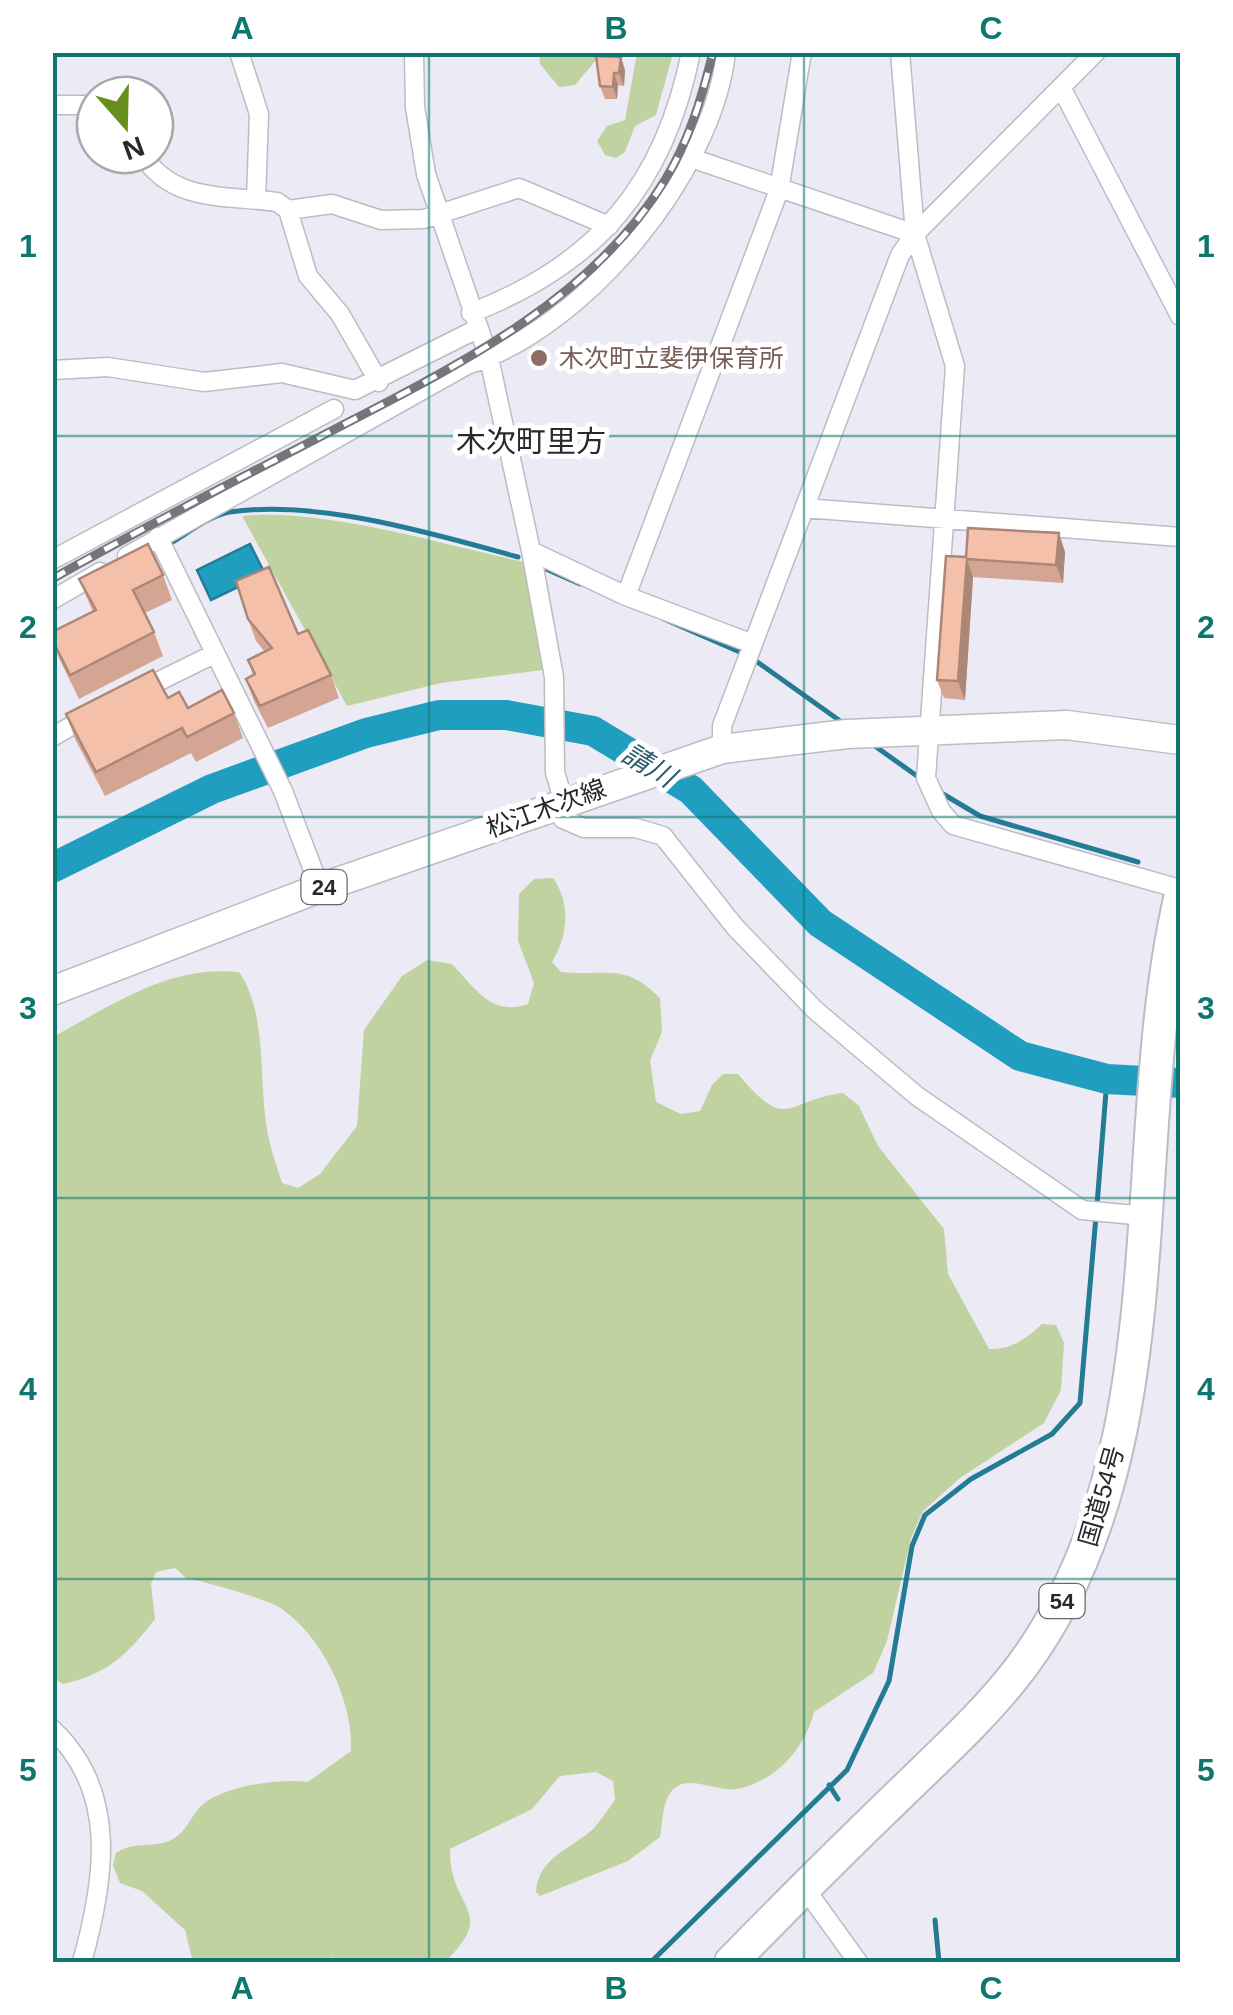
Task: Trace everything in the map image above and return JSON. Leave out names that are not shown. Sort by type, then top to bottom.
[{"type":"highway","name":"国道54号","points":[[731,1962],[985,1709],[1021,1667],[1065,1597],[1100,1510],[1117,1447],[1145,1216],[1159,1047],[1180,899]]},
{"type":"main road","name":"松江木次線","points":[[52,990],[320,888],[712,752],[858,733],[1067,725],[1180,740]]},
{"type":"street","points":[[239,52],[259,114],[256,199]]},
{"type":"street","points":[[414,52],[419,144],[489,358],[530,552],[556,690],[554,749],[563,819],[584,828],[636,828],[663,836],[735,926],[815,1010],[971,1136],[1097,1213],[1145,1216]]},
{"type":"street","points":[[52,370],[108,367],[204,382],[282,373],[348,390],[379,382],[561,270],[609,226],[664,139],[691,52]]},
{"type":"street","points":[[52,600],[161,545],[467,365],[489,358],[586,295],[618,264],[694,159],[726,52]]},
{"type":"street","points":[[626,596],[779,190],[802,52]]},
{"type":"street","points":[[900,52],[915,234],[955,366],[926,778],[940,811],[952,825],[1180,890]]},
{"type":"street","points":[[712,752],[900,256],[915,234],[1062,89],[1089,55]]},
{"type":"street","points":[[1062,89],[1180,316]]},
{"type":"street","points":[[694,159],[915,234]]},
{"type":"street","points":[[159,175],[184,191],[256,199],[288,210],[332,204],[381,220],[440,217],[519,188],[530,189],[609,226]]},
{"type":"street","points":[[288,210],[308,276],[340,314],[379,382]]},
{"type":"street","points":[[52,560],[334,410]]},
{"type":"street","points":[[804,508],[1180,537]]},
{"type":"street","points":[[161,545],[282,791],[320,888]]},
{"type":"street","points":[[530,552],[626,596],[753,644]]},
{"type":"street","points":[[128,697],[214,654]]},
{"type":"street","points":[[52,737],[110,706]]},
{"type":"street","points":[[52,1729],[78,1756],[99,1813],[98,1885],[82,1962]]},
{"type":"street","points":[[804,1888],[858,1962]]},
{"type":"green space","points":[[539,53],[602,53],[575,85],[559,87],[540,64]]},
{"type":"green space","points":[[637,53],[673,53],[656,115],[635,126],[625,152],[616,158],[605,155],[597,141],[607,126],[625,120]]},
{"type":"green space","points":[[242,516],[344,522],[520,561],[526,565],[543,670],[441,683],[347,706]]},
{"type":"green space","points":[[553,878],[563,898],[565,920],[552,962],[561,972],[624,975],[647,986],[660,998],[662,1032],[650,1060],[656,1102],[681,1114],[700,1111],[712,1085],[723,1074],[738,1074],[768,1104],[779,1108],[788,1109],[843,1093],[859,1106],[878,1146],[944,1229],[948,1274],[989,1349],[1018,1342],[1042,1324],[1056,1325],[1064,1343],[1061,1390],[1044,1423],[960,1478],[923,1511],[911,1538],[887,1641],[873,1673],[814,1712],[796,1750],[764,1779],[736,1789],[689,1783],[676,1787],[666,1803],[660,1837],[628,1861],[540,1896],[536,1892],[538,1880],[550,1861],[595,1827],[615,1800],[613,1781],[596,1772],[560,1776],[532,1809],[450,1849],[456,1885],[470,1919],[461,1944],[445,1962],[337,1962],[332,1957],[317,1962],[193,1962],[185,1930],[142,1891],[120,1883],[113,1865],[116,1853],[175,1838],[201,1806],[223,1793],[283,1781],[308,1782],[351,1751],[347,1712],[333,1672],[297,1621],[275,1605],[186,1578],[175,1568],[156,1572],[151,1584],[155,1619],[125,1653],[105,1669],[79,1680],[63,1684],[53,1678],[53,1037],[120,1000],[165,981],[213,971],[239,972],[257,1021],[272,1149],[282,1183],[298,1188],[320,1174],[357,1126],[364,1030],[402,976],[427,960],[452,964],[476,991],[494,1003],[504,1007],[528,1004],[534,983],[518,941],[519,894],[534,879]]},
{"type":"water","points":[[250,544],[265,574],[211,600],[197,570]]},
{"type":"building","points":[[596,56],[621,57],[613,87],[600,86]]},
{"type":"building","points":[[968,528],[1059,533],[1056,565],[967,559],[958,681],[937,680],[946,556],[966,557]]},
{"type":"building","points":[[148,544],[163,575],[133,590],[154,632],[70,675],[52,632],[96,610],[79,579]]},
{"type":"building","points":[[269,567],[298,634],[308,630],[331,675],[260,706],[246,679],[255,674],[248,660],[272,648],[248,619],[236,581]]},
{"type":"building","points":[[153,670],[168,698],[179,692],[188,708],[222,690],[234,713],[187,737],[182,728],[96,772],[66,714]]},
{"type":"waterway","points":[[169,544],[222,514],[300,510],[375,521],[518,557]]},
{"type":"waterway","points":[[546,569],[580,584]]},
{"type":"waterway","points":[[664,619],[742,653]]},
{"type":"waterway","points":[[756,661],[843,723]]},
{"type":"waterway","name":"請川","points":[[52,868],[212,789],[366,733],[439,715],[506,715],[593,731],[691,790],[820,923],[1020,1056],[1107,1079],[1180,1083]]},
{"type":"waterway","points":[[872,744],[917,776]]},
{"type":"waterway","points":[[938,791],[980,816],[1138,862]]},
{"type":"waterway","points":[[1097,1205],[1107,1079]]},
{"type":"waterway","points":[[651,1962],[847,1770],[889,1681],[912,1546],[925,1515],[971,1479],[1052,1434],[1080,1403],[1096,1216]]},
{"type":"waterway","points":[[829,1785],[838,1799]]},
{"type":"waterway","points":[[935,1920],[939,1962]]},
{"type":"railway","points":[[52,579],[460,362],[553,301],[633,225],[665,180],[694,118],[713,52]]},
{"type":"place","name":"木次町立斐伊保育所","points":[[539,358]]},
{"type":"district","name":"木次町里方","points":[[531,442]]}]
